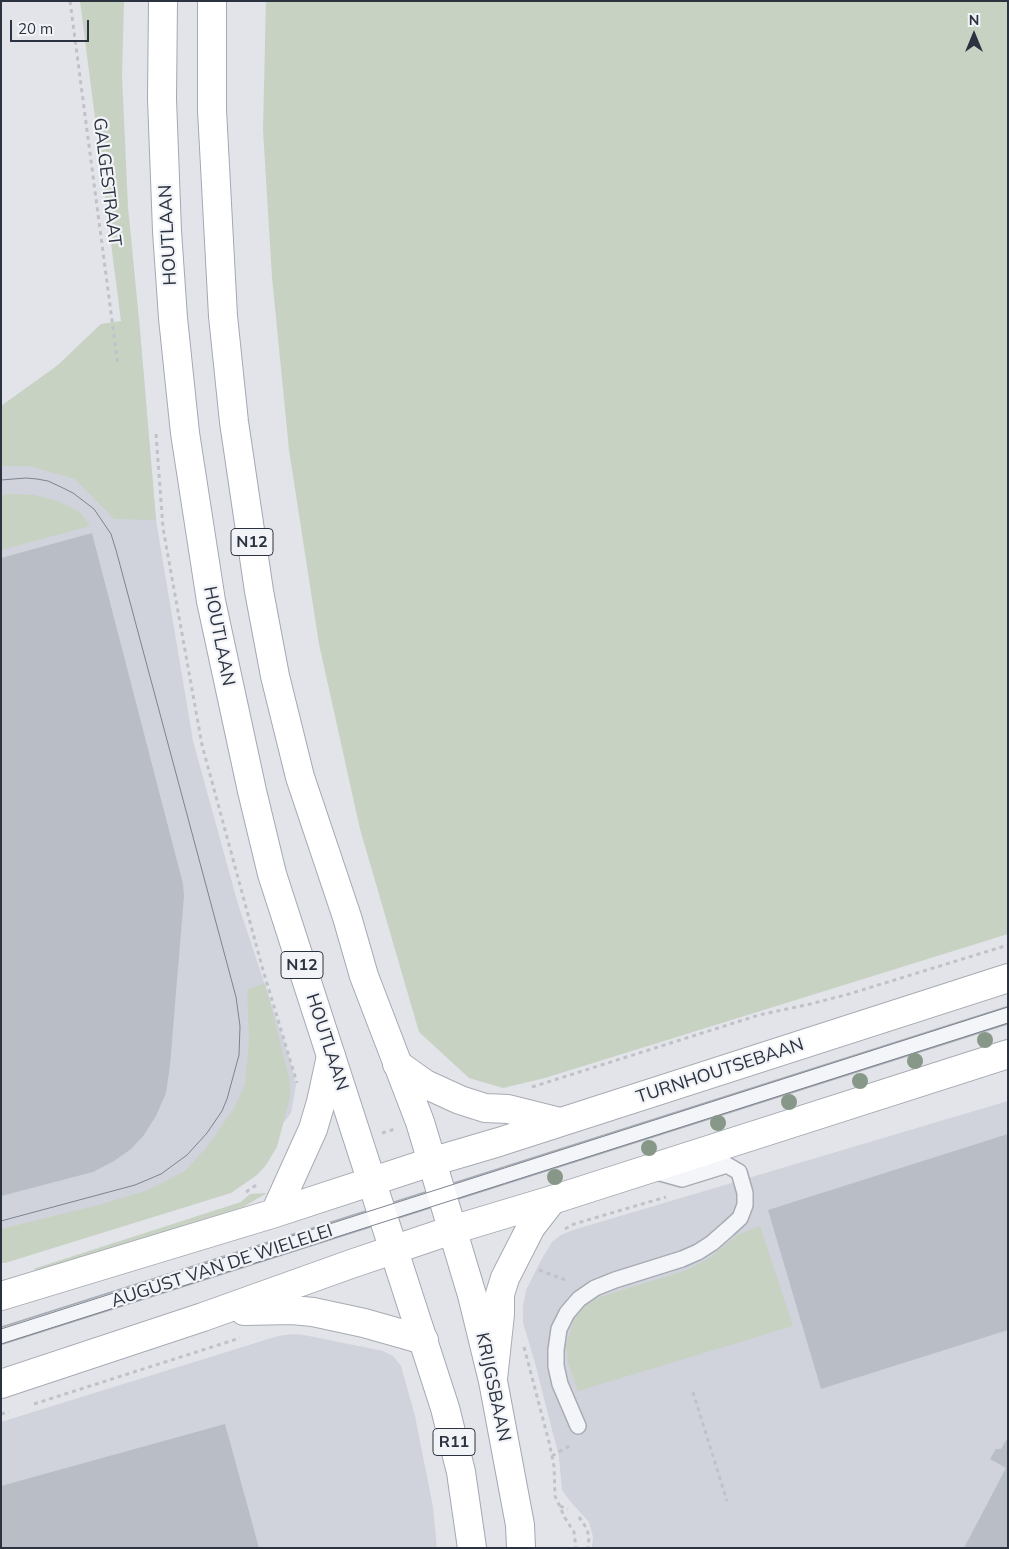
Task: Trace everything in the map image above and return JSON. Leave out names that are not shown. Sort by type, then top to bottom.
[{"type":"main road","name":"HOUTLAAN","points":[[163,1],[163,108],[167,231],[173,318],[185,433],[210,601],[272,874],[394,1250]]},
{"type":"main road","name":"N12","points":[[212,1],[212,110],[223,316],[234,422],[259,591],[275,676],[300,777],[347,917],[364,976],[420,1122],[452,1230]]},
{"type":"main road","name":"TURNHOUTSEBAAN","points":[[372,1181],[1008,978]]},
{"type":"main road","points":[[1,1384],[203,1317],[452,1230],[552,1200],[1008,1054]]},
{"type":"main road","points":[[274,1213],[313,1129],[331,1056]]},
{"type":"main road","points":[[397,1064],[425,1084],[460,1100],[485,1108],[508,1110],[560,1122]]},
{"type":"main road","name":"AUGUST VAN DE WIELELEI","points":[[1,1296],[274,1213],[372,1181]]},
{"type":"main road","points":[[493,1381],[500,1314],[500,1294],[505,1278],[531,1227],[552,1200]]},
{"type":"main road","name":"KRIJGSBAAN","points":[[452,1230],[472,1295],[493,1381],[518,1516],[521,1548]]},
{"type":"main road","name":"R11","points":[[394,1250],[445,1408],[461,1472],[472,1548]]},
{"type":"main road","points":[[203,1317],[265,1310],[313,1312],[364,1323],[424,1340]]},
{"type":"lane","name":"TURNHOUTSEBAAN","points":[[442,1196],[1008,1015]]},
{"type":"lane","points":[[578,1426],[560,1384],[556,1366],[559,1330],[567,1313],[581,1297],[595,1288],[698,1252],[740,1218],[745,1205],[745,1194],[739,1172],[728,1166],[682,1179],[646,1169]]},
{"type":"lane","name":"AUGUST VAN DE WIELELEI","points":[[1,1336],[442,1196]]},
{"type":"path","name":"GALGESTRAAT","points":[[70,1],[118,366]]},
{"type":"path","points":[[528,1088],[759,1015],[849,994],[1008,945]]},
{"type":"path","points":[[561,1230],[574,1224],[674,1194]]},
{"type":"path","points":[[536,1269],[568,1280],[581,1297]]},
{"type":"path","points":[[26,1406],[245,1336]]},
{"type":"path","points":[[524,1346],[550,1442],[554,1466],[555,1496],[568,1524],[574,1532],[576,1548]]},
{"type":"path","points":[[693,1392],[727,1501]]},
{"type":"path","points":[[1,1414],[10,1412]]},
{"type":"path","points":[[560,1506],[568,1509]]},
{"type":"path","points":[[579,1517],[587,1528],[589,1537],[588,1548]]},
{"type":"shaded area","points":[[139,319],[156,520],[193,741],[238,904],[290,1060],[296,1085],[291,1113],[246,1172],[1,1252],[1,406],[55,368],[101,324]]},
{"type":"shaded area","points":[[1008,1101],[1008,1548],[592,1548],[593,1537],[589,1522],[562,1490],[559,1457],[523,1323],[526,1290],[552,1242],[561,1235],[573,1230]]},
{"type":"shaded area","points":[[293,1334],[383,1351],[393,1356],[401,1366],[415,1416],[433,1507],[437,1548],[1,1548],[1,1422],[278,1336]]},
{"type":"green space","points":[[80,1],[124,1],[122,76],[128,207],[156,520],[114,519],[75,479],[30,466],[1,466],[1,406],[58,365],[101,324],[121,321]]},
{"type":"green space","points":[[266,1],[1008,1],[1008,934],[545,1078],[503,1088],[469,1078],[419,1032],[360,829],[319,644],[289,450],[272,277],[263,130]]},
{"type":"green space","points":[[1,495],[34,495],[58,501],[80,512],[90,526],[1,550]]},
{"type":"green space","points":[[265,983],[290,1081],[290,1097],[277,1147],[266,1165],[257,1175],[231,1193],[1,1263],[1,1229],[102,1204],[148,1190],[185,1171],[206,1148],[233,1110],[245,1085],[249,1039],[247,990]]},
{"type":"green space","points":[[267,1193],[243,1207],[41,1271],[33,1269],[241,1202],[250,1194]]},
{"type":"green space","points":[[760,1226],[793,1326],[578,1391],[568,1363],[566,1345],[575,1317],[586,1304],[600,1297],[687,1270],[708,1259],[737,1235]]},
{"type":"building","points":[[92,533],[183,884],[184,896],[170,1065],[166,1093],[156,1116],[144,1135],[131,1149],[93,1172],[1,1196],[1,558]]},
{"type":"building","points":[[1008,1134],[1008,1330],[821,1389],[768,1210]]},
{"type":"building","points":[[225,1424],[259,1548],[1,1548],[1,1486]]},
{"type":"building","points":[[1008,1437],[1008,1548],[964,1548],[1006,1468],[990,1459],[996,1449],[1001,1449]]},
{"type":"tram line","points":[[1,480],[37,479],[48,481],[61,487],[73,493],[94,509],[111,534],[236,997],[240,1026],[239,1055],[227,1099],[222,1111],[207,1133],[187,1155],[161,1174],[135,1185],[1,1221]]},
{"type":"tram line","points":[[1,1329],[1008,1007]]},
{"type":"tram line","points":[[1,1344],[1008,1023]]}]
